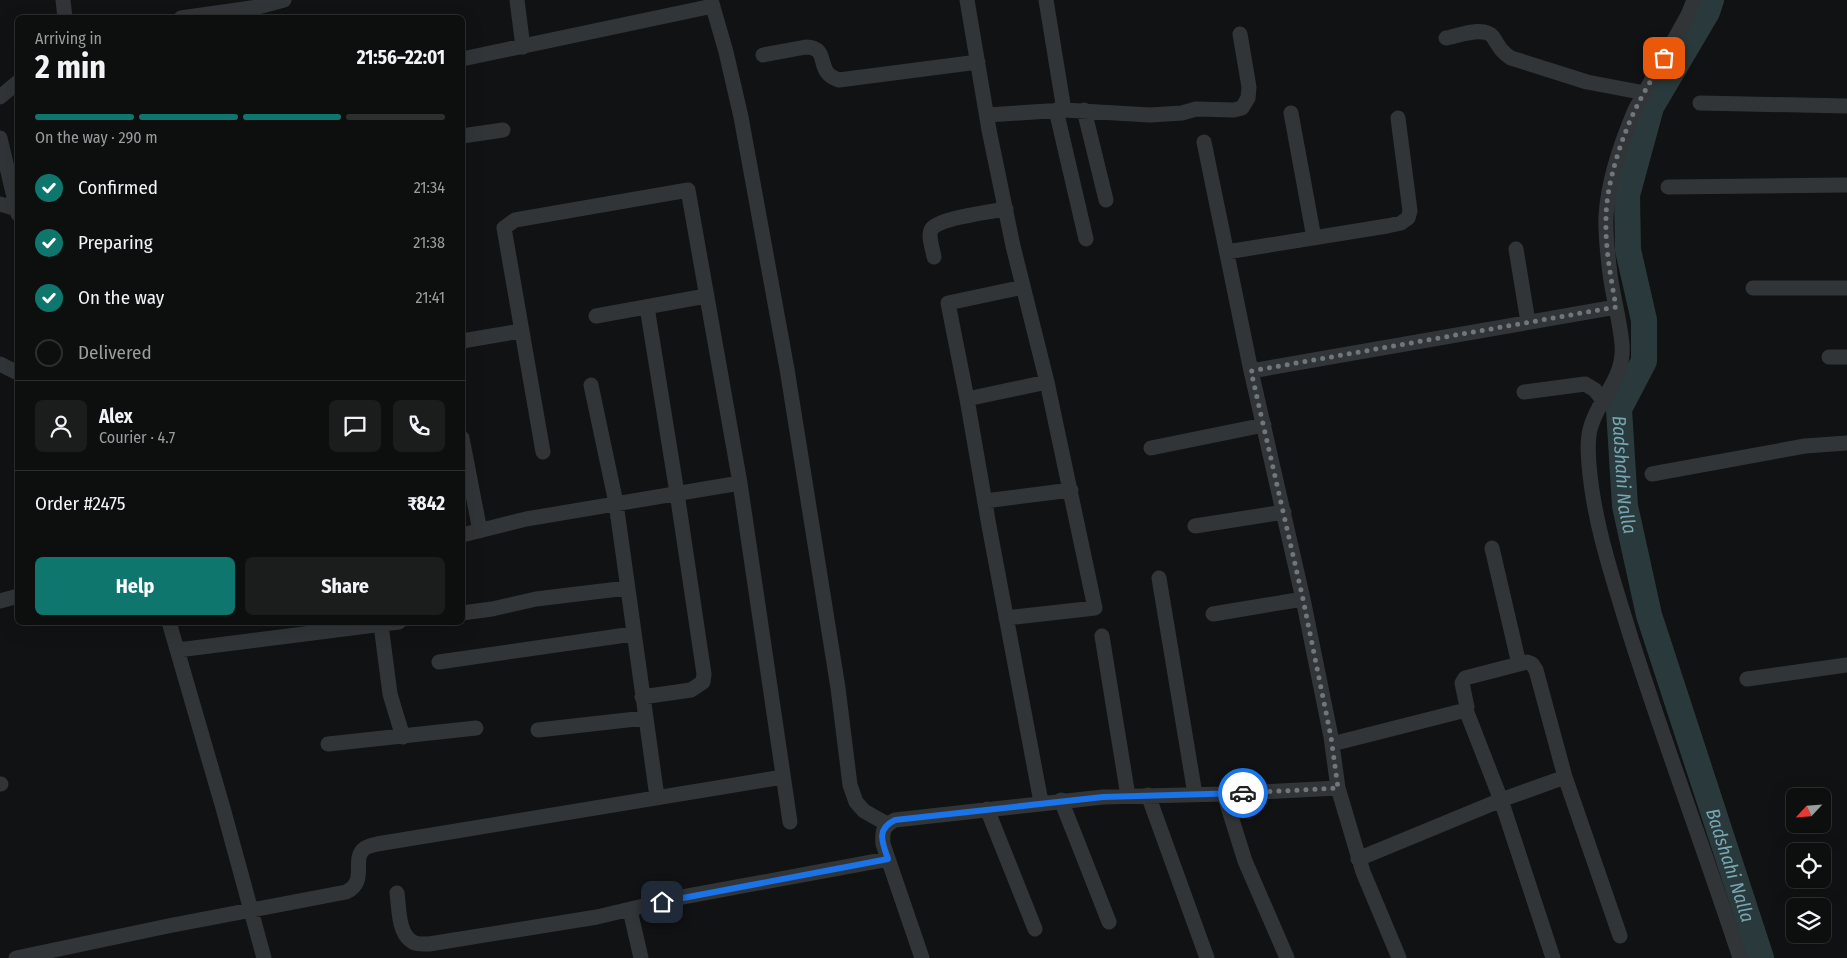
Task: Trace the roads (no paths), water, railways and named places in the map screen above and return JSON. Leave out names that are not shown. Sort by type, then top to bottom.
[{"type":"street","points":[[63,0],[64,15]]},
{"type":"street","points":[[201,15],[258,7],[284,0]]},
{"type":"street","points":[[517,0],[523,47]]},
{"type":"street","points":[[966,0],[1006,209],[1047,382],[1096,608],[1006,618]]},
{"type":"street","points":[[1046,0],[1060,110],[1086,239]]},
{"type":"street","points":[[1694,0],[1688,15],[1628,125],[1615,166],[1607,202],[1607,250],[1622,345],[1622,360],[1619,374],[1592,423],[1589,435],[1589,467],[1605,553],[1643,675],[1740,958]]},
{"type":"street","points":[[465,59],[712,3],[741,117],[787,369],[838,688],[850,785],[856,802],[864,811],[887,824]]},
{"type":"street","points":[[1446,38],[1484,32],[1492,36],[1502,52],[1512,58],[1588,82],[1645,93]]},
{"type":"street","points":[[987,115],[1060,110],[1150,115],[1182,113],[1196,109],[1234,110],[1242,108],[1248,98],[1249,87],[1240,34]]},
{"type":"street","points":[[763,56],[806,47],[818,49],[825,70],[831,78],[839,80],[978,62]]},
{"type":"street","points":[[0,97],[15,84]]},
{"type":"street","points":[[1700,103],[1847,106]]},
{"type":"street","points":[[1084,110],[1106,200]]},
{"type":"street","points":[[1292,113],[1314,238]]},
{"type":"street","points":[[1227,252],[1387,226],[1401,223],[1408,218],[1410,211],[1398,118]]},
{"type":"street","points":[[465,136],[503,130]]},
{"type":"street","points":[[0,138],[15,201]]},
{"type":"street","points":[[1204,142],[1251,371],[1303,599],[1332,744],[1338,788],[1358,859],[1399,958]]},
{"type":"street","points":[[1668,187],[1847,185]]},
{"type":"street","points":[[542,452],[504,228],[515,220],[688,190],[740,483],[790,822]]},
{"type":"street","points":[[0,204],[15,208]]},
{"type":"street","points":[[934,257],[930,229],[934,226],[948,220],[1006,209]]},
{"type":"street","points":[[1516,249],[1528,322]]},
{"type":"street","points":[[1023,287],[948,302],[1041,802]]},
{"type":"street","points":[[1753,288],[1847,288]]},
{"type":"street","points":[[596,316],[706,296]]},
{"type":"street","points":[[642,697],[691,690],[703,682],[704,674],[647,307]]},
{"type":"street","points":[[1251,371],[1616,307]]},
{"type":"street","points":[[465,340],[521,330]]},
{"type":"street","points":[[1829,357],[1847,357]]},
{"type":"street","points":[[0,364],[15,372]]},
{"type":"street","points":[[967,399],[1047,382]]},
{"type":"street","points":[[1524,392],[1585,384],[1595,390],[1604,402]]},
{"type":"street","points":[[591,385],[616,503],[657,797]]},
{"type":"street","points":[[1151,448],[1264,426]]},
{"type":"street","points":[[1652,474],[1805,446],[1847,443]]},
{"type":"street","points":[[465,452],[480,531]]},
{"type":"street","points":[[465,534],[526,519],[740,483]]},
{"type":"street","points":[[985,501],[1071,490]]},
{"type":"street","points":[[1195,526],[1284,512]]},
{"type":"street","points":[[1492,548],[1519,664]]},
{"type":"street","points":[[1159,578],[1195,794]]},
{"type":"street","points":[[465,613],[492,609],[536,599],[627,588]]},
{"type":"street","points":[[0,601],[15,597]]},
{"type":"street","points":[[1213,614],[1303,599]]},
{"type":"street","points":[[170,625],[264,958]]},
{"type":"street","points":[[178,650],[381,625],[390,694],[403,737]]},
{"type":"street","points":[[439,662],[633,634]]},
{"type":"street","points":[[1102,636],[1128,796]]},
{"type":"street","points":[[1553,958],[1501,800],[1466,710],[1462,683],[1465,678],[1526,662],[1532,664],[1536,670],[1565,777],[1620,936]]},
{"type":"street","points":[[1747,679],[1847,664]]},
{"type":"street","points":[[1332,744],[1466,710]]},
{"type":"street","points":[[538,730],[645,718]]},
{"type":"street","points":[[328,744],[476,728]]},
{"type":"street","points":[[16,958],[70,952],[251,909],[346,892],[353,888],[357,882],[359,855],[365,848],[377,844],[784,777]]},
{"type":"street","points":[[1358,859],[1501,800],[1565,777]]},
{"type":"street","points":[[922,958],[883,844],[882,832],[887,824],[895,820],[1061,800],[1148,794],[1224,794],[1338,788]]},
{"type":"street","points":[[1148,794],[1207,958]]},
{"type":"street","points":[[1224,794],[1245,861],[1287,958]]},
{"type":"street","points":[[1061,800],[1109,922]]},
{"type":"street","points":[[987,809],[1035,929]]},
{"type":"street","points":[[398,893],[402,928],[408,940],[416,944],[429,944],[533,928],[630,910],[677,898],[888,859]]},
{"type":"street","points":[[630,910],[641,958]]},
{"type":"waterway","name":"Badshahi Nalla","points":[[1711,0],[1707,12],[1651,107],[1627,195],[1628,250],[1644,320],[1644,361],[1619,409],[1625,506],[1649,615],[1761,958]]}]
